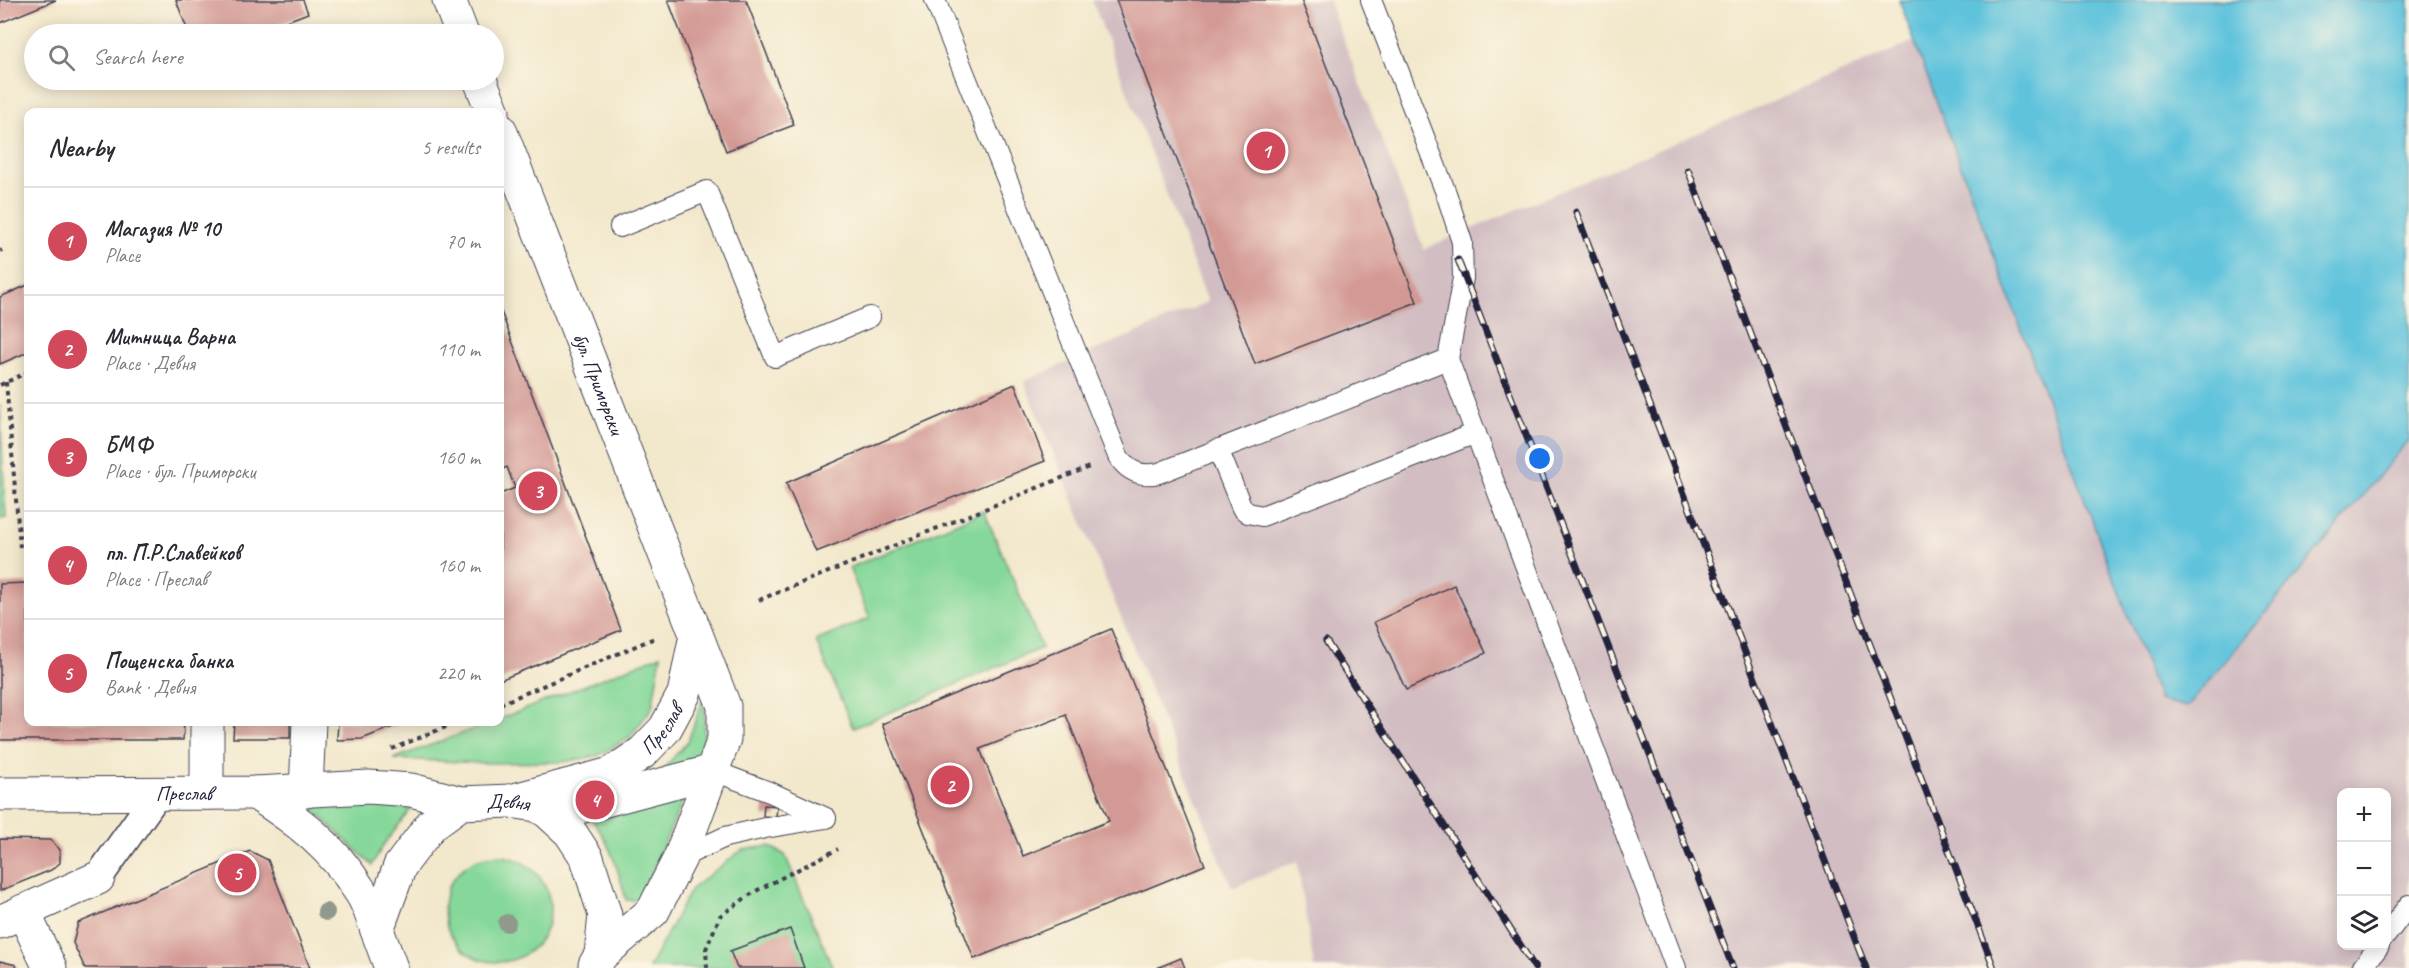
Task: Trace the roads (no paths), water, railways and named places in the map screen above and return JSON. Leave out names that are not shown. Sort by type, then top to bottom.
[{"type":"main road","points":[[449,0],[458,24]]},
{"type":"main road","points":[[484,90],[491,108]]},
{"type":"main road","name":"бул. Приморски","points":[[504,140],[694,629]]},
{"type":"main road","name":"Девня","points":[[597,962],[653,911],[681,858],[724,740],[724,706],[694,629]]},
{"type":"main road","name":"Преслав","points":[[511,801],[611,774],[643,752],[665,729],[684,694],[694,629]]},
{"type":"main road","points":[[207,726],[207,793]]},
{"type":"main road","points":[[306,791],[309,726]]},
{"type":"main road","points":[[547,811],[579,807],[714,771]]},
{"type":"main road","name":"Преслав","points":[[0,794],[255,793],[369,787],[411,790],[461,802]]},
{"type":"main road","points":[[255,793],[293,817],[325,845],[361,892],[391,968]]},
{"type":"main road","name":"Девня","points":[[377,930],[400,866],[431,825],[461,802],[511,801],[536,805],[547,811],[570,831],[587,858],[605,915],[597,962]]},
{"type":"main road","points":[[50,968],[12,916],[98,878]]},
{"type":"street","points":[[98,878],[158,794]]},
{"type":"lane","points":[[935,0],[1118,456],[1131,470],[1149,475],[1448,359]]},
{"type":"lane","points":[[1371,0],[1446,193],[1462,242],[1463,278],[1448,359],[1676,968]]},
{"type":"lane","points":[[620,227],[708,191],[775,357],[870,317]]},
{"type":"lane","points":[[1218,449],[1242,508],[1248,513],[1262,516],[1476,433]]},
{"type":"lane","points":[[681,858],[725,837],[826,818],[772,793],[714,771]]},
{"type":"lane","points":[[2391,928],[2409,905]]},
{"type":"lane","points":[[2362,968],[2375,950]]},
{"type":"water","points":[[1899,0],[2409,0],[2409,440],[2187,707],[2159,700]]},
{"type":"railway","points":[[1688,170],[1994,968]]},
{"type":"railway","points":[[1576,212],[1866,968]]},
{"type":"railway","points":[[1458,260],[1733,968]]},
{"type":"railway","points":[[1326,641],[1535,968]]},
{"type":"place","name":"Магазия № 10","points":[[1266,151]]},
{"type":"place","name":"БМФ","points":[[538,491]]},
{"type":"place","name":"Митница Варна","points":[[950,785]]},
{"type":"place","name":"пл. П.Р.Славeйков","points":[[595,800]]},
{"type":"place","name":"Пощенска банка","points":[[237,873]]}]
